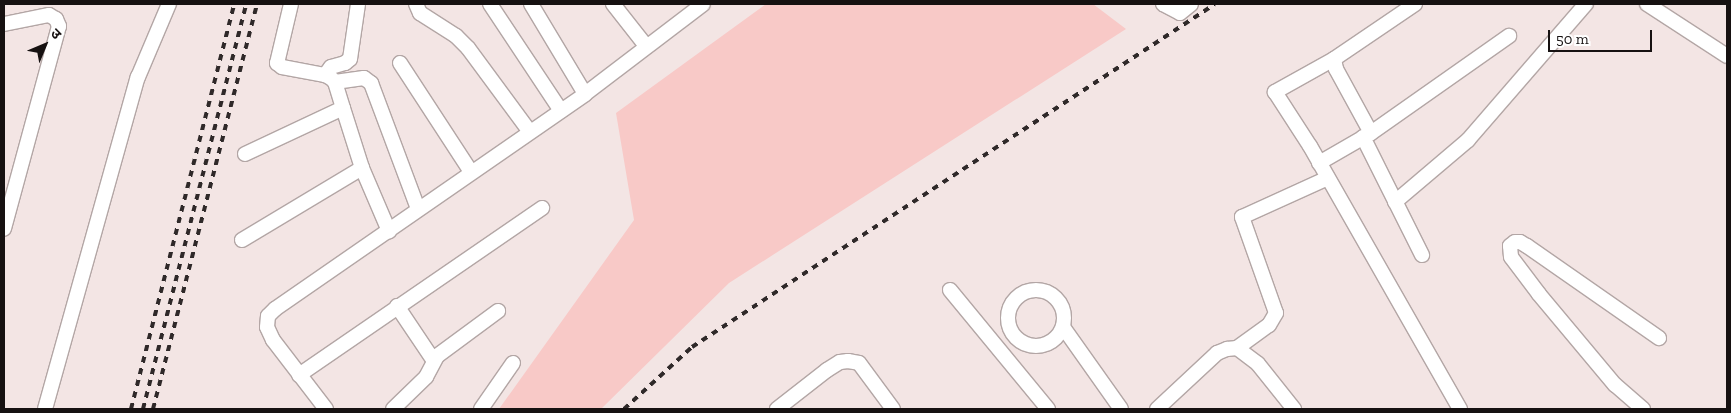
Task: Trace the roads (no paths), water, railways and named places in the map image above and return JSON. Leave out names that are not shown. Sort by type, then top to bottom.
[{"type":"street","points":[[45,409],[138,78],[169,4]]},
{"type":"street","points":[[292,4],[277,63],[282,67],[330,78],[364,78],[371,83],[418,208]]},
{"type":"street","points":[[358,4],[350,59],[345,63],[331,67],[330,78],[343,108],[362,168],[389,231]]},
{"type":"street","points":[[416,4],[424,16],[456,36],[468,48],[530,132]]},
{"type":"street","points":[[490,4],[561,110]]},
{"type":"street","points":[[530,4],[585,94]]},
{"type":"street","points":[[613,4],[646,46]]},
{"type":"street","points":[[326,409],[273,340],[267,327],[268,316],[275,309],[389,231],[418,208],[585,94],[703,4]]},
{"type":"street","points":[[1163,4],[1180,13],[1191,4]]},
{"type":"street","points":[[1414,4],[1334,59],[1275,92],[1328,178],[1460,409]]},
{"type":"street","points":[[1395,202],[1468,140],[1586,4]]},
{"type":"street","points":[[1648,4],[1727,56]]},
{"type":"street","points":[[4,24],[49,15],[56,19],[59,26],[4,228]]},
{"type":"street","points":[[1319,163],[1367,135],[1510,36]]},
{"type":"street","points":[[1334,59],[1336,69],[1367,135],[1395,202],[1422,255]]},
{"type":"street","points":[[400,64],[471,172]]},
{"type":"street","points":[[245,154],[343,108]]},
{"type":"street","points":[[242,240],[362,168]]},
{"type":"street","points":[[1157,409],[1217,353],[1237,348],[1269,325],[1276,313],[1242,217],[1328,178]]},
{"type":"street","points":[[299,375],[542,208]]},
{"type":"street","points":[[1643,409],[1615,385],[1539,294],[1512,257],[1510,246],[1515,242],[1520,242],[1527,246],[1659,338]]},
{"type":"street","points":[[950,290],[1048,409]]},
{"type":"street","points":[[1063,327],[1058,337],[1049,344],[1027,345],[1018,340],[1011,331],[1008,320],[1010,309],[1015,300],[1024,293],[1034,290],[1045,292],[1055,297],[1062,306],[1064,316],[1063,327],[1121,409]]},
{"type":"street","points":[[397,306],[434,361]]},
{"type":"street","points":[[393,409],[426,377],[432,369],[434,361],[441,353],[498,311]]},
{"type":"street","points":[[1237,348],[1258,364],[1294,409]]},
{"type":"street","points":[[777,409],[827,370],[848,361],[859,363],[893,409]]},
{"type":"street","points":[[481,409],[514,363]]},
{"type":"railway","points":[[131,409],[234,4]]},
{"type":"railway","points":[[143,409],[246,4]]},
{"type":"railway","points":[[153,409],[257,4]]},
{"type":"railway","points":[[624,409],[692,347],[1215,4]]}]
